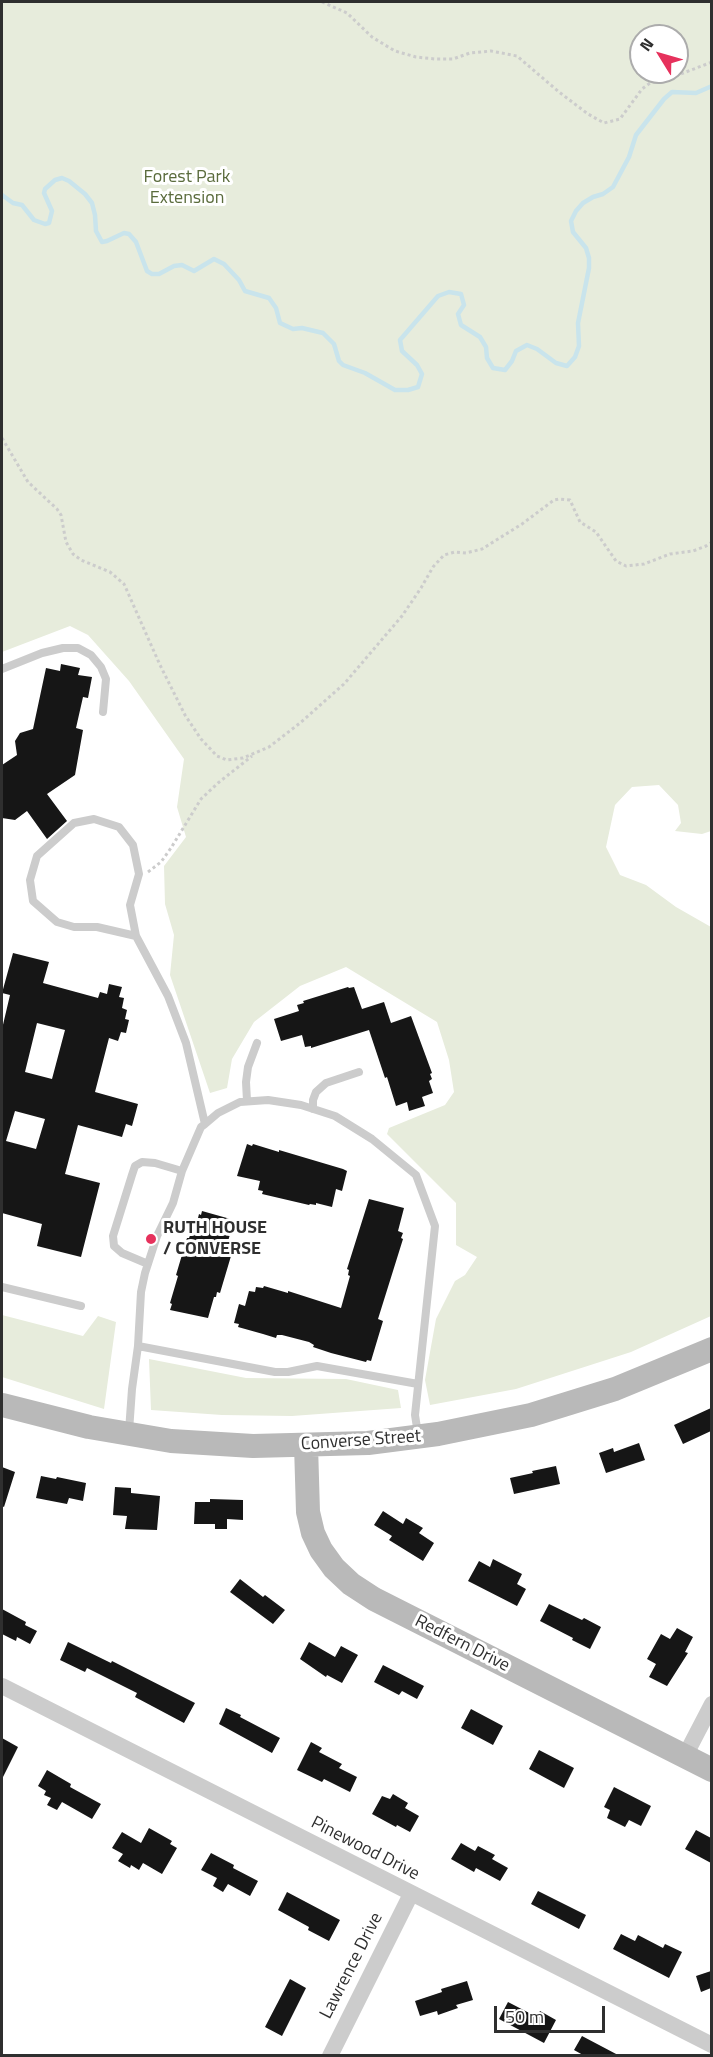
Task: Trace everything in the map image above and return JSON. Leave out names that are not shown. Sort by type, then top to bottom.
[{"type":"main road","name":"Converse Street","points":[[2,1405],[70,1423],[129,1434],[210,1444],[368,1443],[473,1428],[556,1408],[646,1377],[711,1349]]},
{"type":"main road","name":"Redfern Drive","points":[[306,1445],[308,1512],[313,1533],[321,1550],[334,1568],[351,1584],[374,1599],[711,1770]]},
{"type":"street","name":"Pinewood Drive","points":[[2,1686],[711,2045]]},
{"type":"street","points":[[685,1756],[711,1704]]},
{"type":"street","name":"Lawrence Drive","points":[[330,2055],[411,1894]]},
{"type":"lane","points":[[2,669],[42,653],[63,648],[78,648],[91,655],[101,667],[106,679],[103,712]]},
{"type":"lane","points":[[136,936],[97,927],[74,927],[57,922],[33,901],[30,880],[37,856],[74,823],[94,819],[119,827],[133,846],[139,874],[130,906],[136,936],[168,996],[182,1033],[205,1124]]},
{"type":"lane","points":[[247,1101],[248,1067],[257,1043]]},
{"type":"lane","points":[[313,1109],[316,1092],[326,1083],[359,1072]]},
{"type":"lane","points":[[129,1434],[141,1292],[148,1264],[173,1203],[182,1171],[201,1127],[218,1113],[240,1102],[268,1100],[335,1116],[372,1139],[416,1175],[435,1227],[415,1415],[419,1437]]},
{"type":"lane","points":[[148,1264],[122,1253],[114,1246],[113,1236],[135,1166],[142,1162],[155,1163],[182,1171]]},
{"type":"lane","points":[[2,1287],[81,1306]]},
{"type":"lane","points":[[138,1346],[275,1372],[288,1372],[317,1366],[418,1384]]},
{"type":"path","points":[[321,2],[347,13],[377,40],[395,51],[416,57],[435,60],[491,51],[517,56],[559,92],[604,123],[620,119],[642,89],[654,80],[673,76],[711,62]]},
{"type":"path","points":[[2,438],[28,482],[61,515],[66,542],[73,554],[81,560],[111,572],[124,584],[168,684],[185,716],[201,739],[223,759],[253,755]]},
{"type":"path","points":[[139,874],[151,871],[162,862],[201,799],[253,755],[269,747],[289,732],[344,684],[402,616],[433,567],[444,555],[482,549],[559,498],[570,501],[580,522],[596,532],[616,561],[626,566],[644,564],[670,554],[693,551],[711,542]]},
{"type":"green space","name":"Forest Park Extension","points":[[2,2],[711,2],[711,831],[702,834],[675,831],[681,823],[678,805],[659,785],[632,787],[615,805],[606,847],[620,875],[646,885],[676,907],[711,927],[711,1316],[631,1352],[516,1389],[430,1405],[425,1380],[436,1319],[455,1281],[465,1275],[477,1257],[456,1245],[456,1203],[387,1134],[389,1128],[445,1105],[454,1092],[449,1060],[437,1022],[346,967],[300,986],[254,1022],[232,1059],[227,1088],[210,1093],[170,975],[174,935],[165,904],[164,866],[186,837],[177,807],[184,759],[129,681],[88,635],[70,626],[2,652]]},
{"type":"green space","points":[[2,1315],[83,1336],[98,1316],[116,1322],[104,1409],[2,1377]]},
{"type":"green space","points":[[149,1359],[246,1378],[346,1379],[398,1390],[401,1408],[292,1416],[222,1415],[151,1410]]},
{"type":"building","points":[[61,664],[80,668],[78,675],[92,677],[88,698],[83,697],[76,728],[83,730],[75,775],[47,794],[67,821],[47,839],[27,811],[15,820],[2,818],[2,765],[17,755],[15,741],[20,733],[33,729],[46,668],[60,671]]},
{"type":"building","points":[[13,953],[49,962],[43,983],[98,998],[100,992],[107,994],[109,984],[122,987],[119,997],[124,998],[122,1008],[127,1010],[125,1019],[129,1020],[126,1033],[121,1032],[118,1041],[109,1038],[95,1092],[138,1104],[132,1126],[126,1124],[122,1137],[78,1125],[65,1174],[100,1183],[81,1257],[37,1246],[42,1224],[2,1213],[2,1029],[10,995],[2,993]],"holes":[[[37,1023],[65,1030],[52,1079],[25,1072]],[[15,1111],[45,1119],[36,1149],[6,1141]]]},
{"type":"building","points":[[354,987],[362,1009],[384,1002],[391,1023],[411,1016],[432,1073],[430,1074],[432,1079],[429,1081],[433,1093],[422,1097],[425,1106],[409,1111],[407,1102],[396,1106],[369,1030],[311,1048],[311,1046],[305,1047],[302,1035],[281,1041],[274,1019],[299,1011],[297,1005],[304,1003],[303,1001]]},
{"type":"building","points":[[247,1144],[279,1152],[279,1150],[343,1169],[347,1171],[342,1191],[336,1189],[332,1207],[316,1203],[316,1205],[309,1205],[262,1194],[263,1191],[258,1190],[260,1181],[237,1176]]},
{"type":"building","points":[[369,1199],[404,1208],[398,1231],[403,1233],[401,1238],[403,1239],[378,1319],[383,1321],[371,1361],[366,1362],[331,1353],[313,1347],[314,1345],[309,1342],[282,1335],[277,1335],[276,1338],[238,1327],[239,1324],[234,1323],[239,1304],[245,1306],[249,1291],[255,1292],[256,1287],[263,1288],[264,1286],[288,1293],[288,1291],[341,1308],[350,1276],[347,1269]]},
{"type":"building","points":[[202,1211],[234,1220],[227,1245],[231,1246],[228,1256],[231,1256],[220,1293],[217,1292],[214,1297],[208,1318],[170,1310],[178,1276],[176,1275],[187,1238],[191,1233],[194,1234],[199,1214],[201,1215]]},
{"type":"building","points":[[711,1408],[711,1431],[683,1444],[674,1425]]},
{"type":"building","points":[[639,1443],[645,1460],[606,1473],[599,1453],[613,1448],[614,1452]]},
{"type":"building","points":[[556,1466],[560,1484],[514,1494],[510,1478]]},
{"type":"building","points":[[2,1467],[15,1472],[4,1507],[2,1506]]},
{"type":"building","points":[[41,1476],[86,1483],[83,1501],[69,1498],[67,1504],[36,1498]]},
{"type":"building","points":[[115,1487],[131,1488],[131,1493],[160,1496],[157,1530],[125,1529],[127,1516],[113,1515]]},
{"type":"building","points":[[210,1499],[243,1500],[243,1520],[227,1519],[227,1529],[215,1529],[215,1524],[194,1524],[195,1502],[210,1502]]},
{"type":"building","points":[[383,1511],[403,1524],[406,1518],[423,1528],[419,1533],[434,1543],[423,1561],[389,1540],[392,1536],[374,1525]]},
{"type":"building","points":[[493,1559],[522,1574],[517,1584],[526,1589],[517,1606],[468,1581],[479,1561],[490,1567]]},
{"type":"building","points":[[240,1579],[285,1610],[273,1624],[230,1592]]},
{"type":"building","points":[[549,1604],[601,1627],[590,1649],[540,1621]]},
{"type":"building","points":[[2,1609],[37,1631],[30,1644],[17,1637],[16,1641],[2,1634]]},
{"type":"building","points":[[677,1628],[693,1637],[685,1652],[688,1653],[667,1686],[649,1677],[656,1664],[647,1659],[661,1634],[670,1639]]},
{"type":"building","points":[[68,1642],[111,1663],[112,1661],[195,1703],[184,1723],[135,1697],[137,1693],[87,1668],[85,1672],[60,1660]]},
{"type":"building","points":[[309,1642],[335,1657],[341,1646],[358,1655],[342,1683],[327,1675],[326,1677],[300,1659]]},
{"type":"building","points":[[383,1665],[424,1686],[417,1699],[402,1691],[399,1695],[374,1682]]},
{"type":"building","points":[[226,1708],[280,1738],[272,1753],[219,1724]]},
{"type":"building","points":[[471,1709],[503,1726],[493,1745],[461,1728]]},
{"type":"building","points":[[2,1738],[18,1747],[2,1779]]},
{"type":"building","points":[[311,1742],[322,1748],[319,1752],[342,1764],[339,1768],[357,1777],[350,1792],[324,1779],[322,1782],[297,1770]]},
{"type":"building","points":[[539,1750],[574,1768],[564,1788],[529,1769]]},
{"type":"building","points":[[47,1770],[71,1784],[70,1787],[101,1804],[92,1819],[62,1802],[57,1810],[47,1805],[51,1798],[44,1795],[46,1791],[38,1786]]},
{"type":"building","points":[[614,1787],[651,1806],[641,1826],[629,1820],[625,1827],[607,1818],[610,1810],[604,1807]]},
{"type":"building","points":[[393,1794],[408,1803],[405,1808],[419,1816],[410,1832],[372,1814],[382,1796],[390,1799]]},
{"type":"building","points":[[149,1828],[172,1841],[170,1844],[177,1848],[162,1874],[143,1863],[139,1870],[131,1865],[130,1868],[118,1861],[123,1854],[112,1848],[122,1832],[141,1843]]},
{"type":"building","points":[[696,1830],[711,1838],[711,1863],[685,1849]]},
{"type":"building","points":[[461,1843],[475,1851],[478,1846],[495,1855],[492,1859],[508,1868],[500,1881],[476,1868],[474,1872],[451,1859]]},
{"type":"building","points":[[211,1853],[258,1881],[250,1896],[228,1884],[223,1892],[213,1886],[217,1878],[201,1870]]},
{"type":"building","points":[[538,1891],[586,1915],[579,1929],[531,1904]]},
{"type":"building","points":[[287,1892],[340,1920],[329,1941],[278,1910]]},
{"type":"building","points":[[621,1934],[635,1941],[638,1935],[663,1948],[665,1944],[682,1952],[669,1978],[613,1949]]},
{"type":"building","points":[[711,1971],[711,1988],[701,1992],[696,1976]]},
{"type":"building","points":[[290,1979],[306,1988],[282,2036],[265,2027]]},
{"type":"building","points":[[467,1981],[473,2000],[456,2005],[458,2008],[438,2015],[437,2011],[420,2016],[415,2001],[442,1992],[441,1989]]},
{"type":"building","points":[[508,2002],[537,2017],[540,2011],[556,2020],[544,2043],[499,2019]]},
{"type":"building","points":[[582,2036],[618,2055],[583,2055],[574,2050]]},
{"type":"waterway","points":[[2,195],[13,203],[22,205],[34,220],[45,224],[49,223],[52,211],[44,193],[45,189],[55,180],[62,178],[69,181],[92,203],[96,231],[102,242],[124,233],[129,234],[136,242],[147,271],[159,274],[174,266],[182,265],[194,271],[214,259],[224,264],[239,280],[245,291],[269,298],[276,308],[280,323],[293,329],[302,328],[323,333],[334,344],[339,361],[343,365],[365,373],[395,390],[418,387],[422,374],[417,365],[402,351],[400,340],[438,296],[449,292],[461,294],[464,305],[458,314],[461,325],[480,337],[493,368],[505,370],[516,351],[527,345],[537,349],[556,363],[567,366],[575,357],[579,346],[578,323],[589,268],[586,248],[573,232],[571,221],[576,211],[583,203],[613,187],[629,157],[636,135],[664,99],[672,92],[696,93],[712,86]]},
{"type":"place","name":"RUTH HOUSE / CONVERSE","points":[[151,1239]]}]
